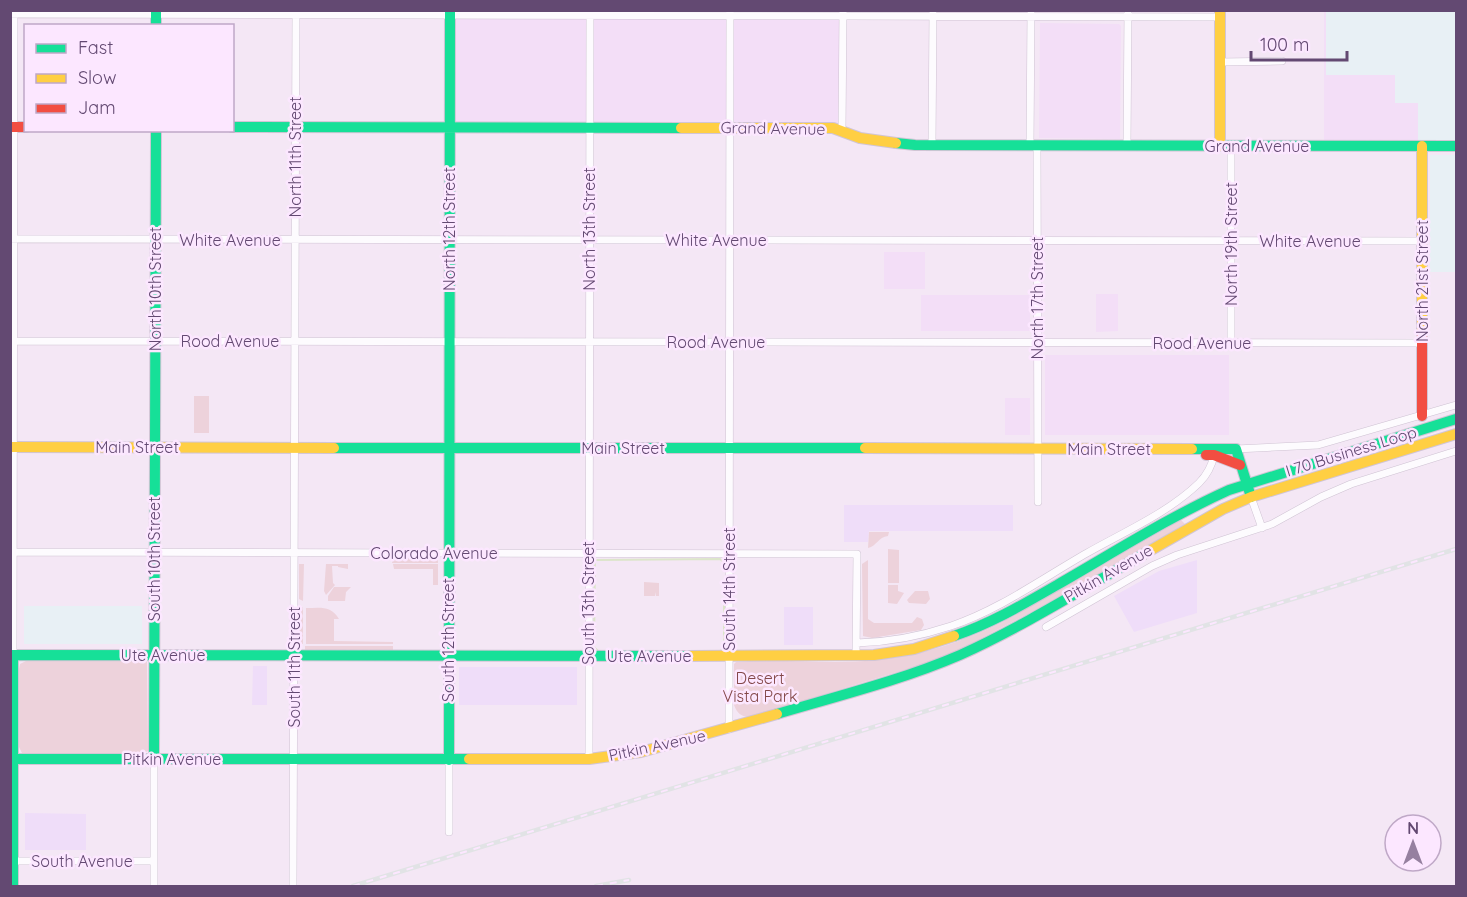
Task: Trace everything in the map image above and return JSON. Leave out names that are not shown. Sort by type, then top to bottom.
[{"type":"main road","name":"North 12th Street","points":[[448,448],[450,12]]},
{"type":"main road","name":"North 19th Street","points":[[1220,14],[1220,62],[1226,146]]},
{"type":"main road","name":"Grand Avenue","points":[[234,126],[821,128],[874,140],[932,145],[1456,146]]},
{"type":"main road","name":"North 10th Street","points":[[155,447],[156,132]]},
{"type":"main road","name":"North 21st Street","points":[[1422,146],[1422,416]]},
{"type":"main road","name":"I 70 Business Loop","points":[[1246,483],[1456,419]]},
{"type":"main road","name":"I 70 Business Loop","points":[[1251,497],[1456,434]]},
{"type":"main road","name":"Main Street","points":[[12,447],[1236,449]]},
{"type":"main road","name":"South 10th Street","points":[[154,759],[155,447]]},
{"type":"main road","name":"South 12th Street","points":[[448,448],[449,760]]},
{"type":"main road","points":[[1153,449],[1214,455],[1240,465]]},
{"type":"main road","points":[[1236,449],[1251,497]]},
{"type":"main road","name":"Ute Avenue","points":[[12,655],[856,656],[914,649],[973,630],[1022,605],[1198,504],[1246,483]]},
{"type":"main road","name":"Pitkin Avenue","points":[[12,759],[589,759],[641,752],[729,729],[887,681],[959,655],[1015,627],[1211,514],[1251,497]]},
{"type":"main road","points":[[12,655],[13,886]]},
{"type":"street","points":[[12,655],[13,13],[156,17],[296,12],[833,15],[1220,14]]},
{"type":"street","name":"North 11th Street","points":[[295,448],[296,12]]},
{"type":"street","name":"North 13th Street","points":[[589,448],[590,13]]},
{"type":"street","name":"South 14th Street","points":[[729,729],[730,13]]},
{"type":"street","points":[[842,131],[843,14]]},
{"type":"street","points":[[932,145],[933,14]]},
{"type":"street","name":"North 17th Street","points":[[1031,14],[1037,240],[1038,502]]},
{"type":"street","points":[[1127,146],[1128,14]]},
{"type":"street","points":[[1220,62],[1282,61]]},
{"type":"street","name":"North 19th Street","points":[[1226,146],[1232,241],[1231,343]]},
{"type":"street","name":"White Avenue","points":[[12,239],[1422,241]]},
{"type":"street","name":"Rood Avenue","points":[[12,341],[1422,343]]},
{"type":"street","points":[[1236,449],[1318,445],[1456,405]]},
{"type":"street","name":"South 11th Street","points":[[293,886],[295,448]]},
{"type":"street","name":"South 13th Street","points":[[589,448],[589,759]]},
{"type":"street","points":[[1046,627],[1152,566],[1201,546],[1262,528],[1351,484],[1456,451]]},
{"type":"street","points":[[856,656],[857,643],[905,638],[952,626],[1000,603],[1171,504],[1200,482],[1214,455]]},
{"type":"street","points":[[1251,497],[1262,528]]},
{"type":"street","name":"Colorado Avenue","points":[[12,552],[857,554],[857,643]]},
{"type":"street","name":"South 10th Street","points":[[154,759],[154,886]]},
{"type":"street","name":"South 12th Street","points":[[448,832],[449,760]]},
{"type":"street","name":"South Avenue","points":[[12,861],[154,861]]},
{"type":"shaded area","points":[[450,11],[843,11],[842,131],[449,127]]},
{"type":"shaded area","points":[[1324,11],[1456,11],[1456,141],[1324,141]]},
{"type":"shaded area","points":[[1326,11],[1456,11],[1456,140],[1418,140],[1418,103],[1395,103],[1395,75],[1326,75]]},
{"type":"shaded area","points":[[1040,23],[1119,24],[1121,26],[1120,139],[1039,138]]},
{"type":"shaded area","points":[[1430,155],[1456,155],[1456,272],[1430,272]]},
{"type":"shaded area","points":[[884,252],[925,252],[925,289],[884,289]]},
{"type":"shaded area","points":[[1096,294],[1118,294],[1118,331],[1096,332]]},
{"type":"shaded area","points":[[921,295],[1030,295],[1030,331],[921,331]]},
{"type":"shaded area","points":[[1045,355],[1229,355],[1229,435],[1045,435]]},
{"type":"shaded area","points":[[1005,398],[1030,398],[1030,435],[1005,435]]},
{"type":"shaded area","points":[[844,505],[1013,505],[1013,531],[869,531],[868,542],[844,542]]},
{"type":"shaded area","points":[[1197,560],[1197,613],[1134,632],[1114,596],[1159,571]]},
{"type":"shaded area","points":[[24,606],[142,606],[142,644],[24,644]]},
{"type":"shaded area","points":[[784,607],[813,607],[813,645],[784,645]]},
{"type":"shaded area","points":[[253,666],[267,666],[267,705],[252,705]]},
{"type":"shaded area","points":[[459,667],[577,667],[577,705],[459,705]]},
{"type":"shaded area","points":[[25,813],[86,814],[86,850],[25,850]]},
{"type":"green space","points":[[194,396],[209,396],[209,433],[194,433]]},
{"type":"green space","name":"Desert Vista Park","points":[[1181,520],[1185,524],[1041,607],[957,651],[920,665],[750,717],[736,710],[734,664],[736,662],[858,661],[892,658],[941,647],[1003,622]]},
{"type":"green space","points":[[869,532],[889,532],[888,536],[868,548]]},
{"type":"green space","points":[[888,549],[899,550],[899,583],[888,583]]},
{"type":"green space","points":[[393,558],[438,558],[438,563],[392,563]]},
{"type":"green space","points":[[868,560],[868,619],[874,623],[912,623],[917,617],[922,619],[924,625],[921,630],[872,638],[863,636],[862,564]]},
{"type":"green space","points":[[299,564],[304,564],[303,601],[299,599]]},
{"type":"green space","points":[[326,564],[348,564],[348,569],[332,566],[335,585],[326,595],[324,591]]},
{"type":"green space","points":[[393,564],[438,564],[438,585],[433,585],[433,569],[394,569]]},
{"type":"green space","points":[[644,582],[659,583],[659,596],[656,596],[655,592],[655,596],[644,596]]},
{"type":"green space","points":[[888,585],[898,585],[898,591],[904,593],[897,604],[888,603]]},
{"type":"green space","points":[[334,587],[351,587],[346,592],[345,601],[328,601],[328,596]]},
{"type":"green space","points":[[915,591],[928,591],[930,599],[926,604],[909,603],[907,600]]},
{"type":"green space","points":[[303,607],[303,644],[299,644],[299,609]]},
{"type":"green space","points":[[306,608],[325,608],[336,615],[339,619],[334,619],[334,641],[393,642],[393,644],[306,644]]},
{"type":"green space","points":[[305,646],[393,646],[393,650],[305,650]]},
{"type":"green space","points":[[26,661],[147,661],[148,751],[144,753],[22,753],[19,747],[19,669],[20,664]]},
{"type":"waterway","points":[[598,651],[594,647],[595,560],[720,559],[725,565]]},
{"type":"waterway","points":[[721,651],[724,646],[724,601]]},
{"type":"railway","points":[[353,886],[1456,549]]},
{"type":"railway","points":[[596,886],[629,880]]},
{"type":"traffic: fast","points":[[156,10],[156,24]]},
{"type":"traffic: fast","points":[[449,760],[450,10]]},
{"type":"traffic: fast","points":[[234,127],[681,128]]},
{"type":"traffic: fast","points":[[154,759],[156,132]]},
{"type":"traffic: fast","points":[[896,143],[915,145],[1456,146]]},
{"type":"traffic: fast","points":[[954,636],[1007,613],[1163,523],[1229,490],[1456,419]]},
{"type":"traffic: fast","points":[[334,448],[865,448]]},
{"type":"traffic: fast","points":[[1192,449],[1236,449],[1251,497]]},
{"type":"traffic: fast","points":[[777,714],[893,680],[960,655],[1031,619],[1144,554]]},
{"type":"traffic: fast","points":[[10,655],[687,656]]},
{"type":"traffic: fast","points":[[13,655],[13,886]]},
{"type":"traffic: fast","points":[[10,759],[469,759]]},
{"type":"traffic: slow","points":[[1220,10],[1220,146]]},
{"type":"traffic: slow","points":[[681,128],[833,128],[860,138],[896,143]]},
{"type":"traffic: slow","points":[[1422,146],[1422,335]]},
{"type":"traffic: slow","points":[[1144,554],[1223,509],[1251,497],[1456,434]]},
{"type":"traffic: slow","points":[[10,447],[334,448]]},
{"type":"traffic: slow","points":[[865,448],[1192,449]]},
{"type":"traffic: slow","points":[[687,656],[874,655],[914,649],[954,636]]},
{"type":"traffic: slow","points":[[469,759],[589,759],[641,752],[777,714]]},
{"type":"traffic: jam","points":[[10,127],[24,127]]},
{"type":"traffic: jam","points":[[1422,335],[1422,416]]},
{"type":"traffic: jam","points":[[1206,455],[1214,455],[1240,465]]}]
